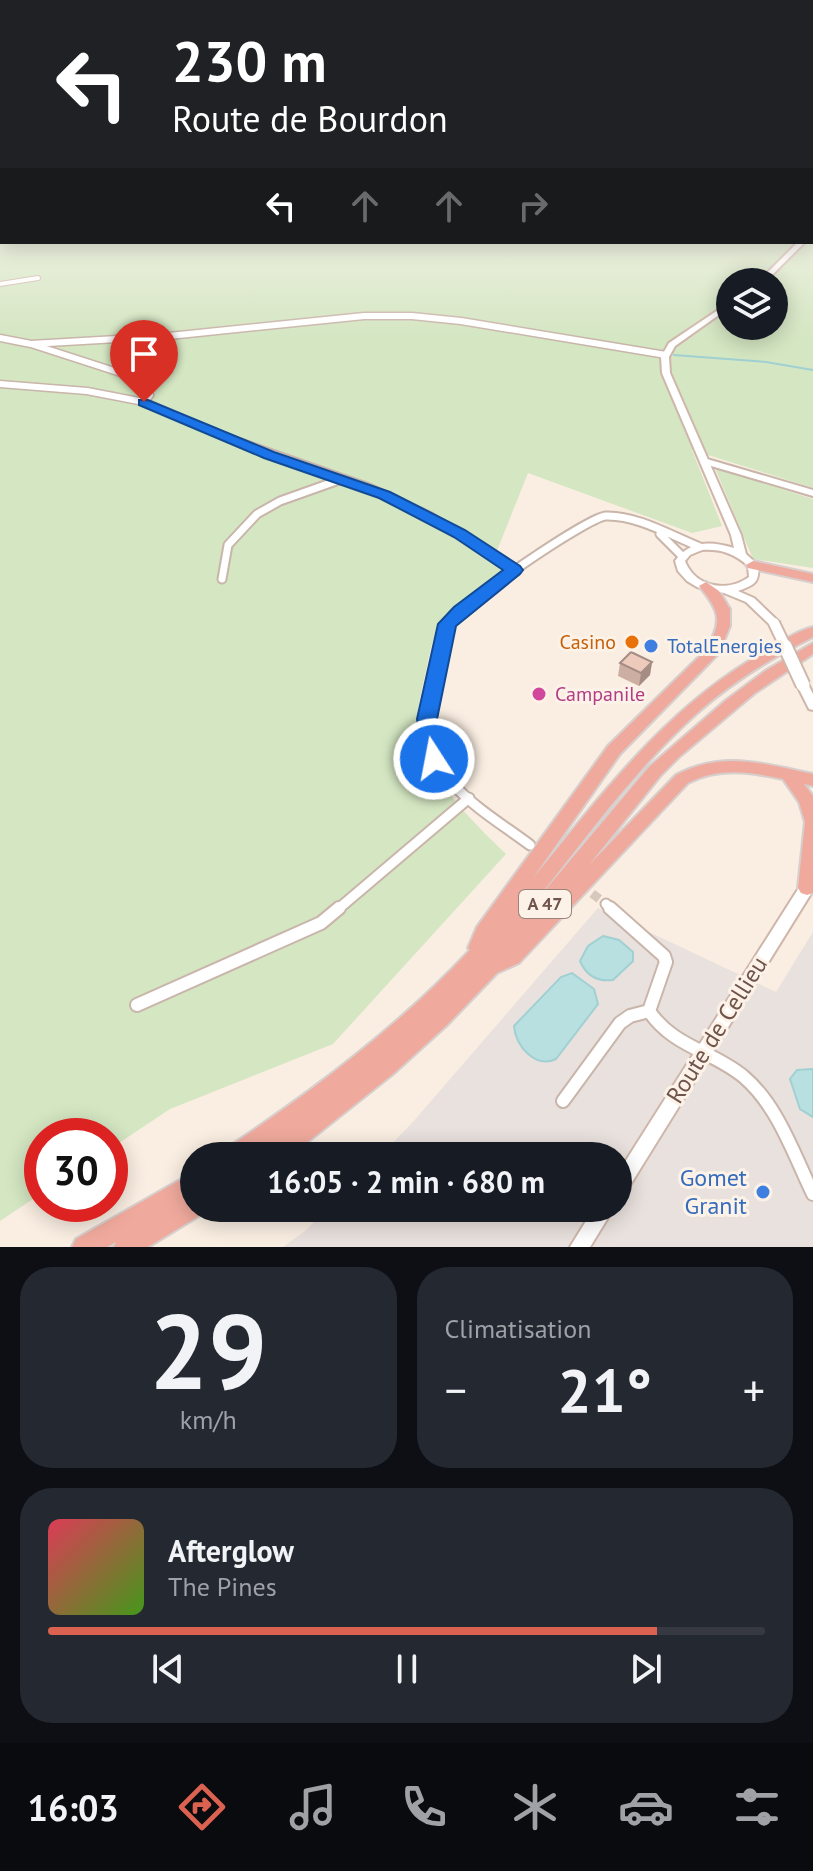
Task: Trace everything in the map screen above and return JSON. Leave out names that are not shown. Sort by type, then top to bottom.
[{"type":"highway","points":[[753,565],[813,578]]},
{"type":"highway","points":[[706,586],[722,602],[725,612],[720,639],[712,653],[614,750],[484,933],[482,963],[512,957],[682,779],[693,772],[722,766],[813,780]]},
{"type":"highway","name":"A 47","points":[[290,1142],[423,1035],[598,811],[675,724],[732,678],[813,631]]},
{"type":"highway","name":"A 47","points":[[254,1142],[351,1071],[432,1001],[482,963],[664,762],[750,687],[813,648]]},
{"type":"highway","points":[[789,776],[807,800],[813,822],[811,879]]},
{"type":"highway","points":[[84,1247],[180,1191]]},
{"type":"highway","points":[[126,1247],[180,1214]]},
{"type":"main road","points":[[775,268],[800,244]]},
{"type":"main road","points":[[716,314],[672,345],[666,355],[666,373],[734,530],[741,555]]},
{"type":"main road","points":[[716,547],[727,542],[734,530]]},
{"type":"main road","points":[[725,589],[750,582],[755,572],[753,565],[741,555],[716,547],[700,547],[682,556],[680,566],[684,573],[706,586],[725,589],[750,600],[774,623]]},
{"type":"main road","points":[[750,582],[774,623],[813,706]]},
{"type":"main road","name":"Route de Cellieu","points":[[632,1166],[811,879]]},
{"type":"main road","points":[[579,1247],[596,1222]]},
{"type":"street","points":[[0,284],[38,278]]},
{"type":"street","points":[[31,344],[169,336],[364,316],[412,316],[461,321],[666,355]]},
{"type":"street","points":[[0,338],[31,344],[136,378],[149,390],[150,395],[144,402]]},
{"type":"street","points":[[0,384],[87,391],[144,402],[227,439],[369,488],[429,516],[512,572]]},
{"type":"street","points":[[704,461],[813,493]]},
{"type":"street","points":[[222,579],[228,545],[257,514],[280,501],[339,480]]},
{"type":"street","points":[[530,845],[444,776],[434,759],[427,719],[448,624],[460,611],[512,572],[602,516],[616,516],[700,547]]},
{"type":"street","points":[[645,526],[665,538],[682,556]]},
{"type":"street","points":[[137,1005],[321,923],[469,798]]},
{"type":"street","points":[[606,904],[664,956],[666,962],[649,1011]]},
{"type":"street","points":[[649,1011],[669,1037],[703,1051],[744,1077],[762,1095],[813,1194]]},
{"type":"street","points":[[563,1101],[620,1023],[630,1016],[649,1011]]},
{"type":"shaded area","points":[[598,908],[776,992],[813,932],[813,1247],[283,1247],[314,1222],[632,1222],[632,1142],[394,1142]]},
{"type":"green space","points":[[0,244],[813,244],[813,488],[692,450],[722,526],[692,533],[528,473],[496,553],[508,571],[458,606],[440,625],[430,650],[418,717],[424,749],[442,783],[506,854],[333,1044],[170,1109],[128,1137],[128,1118],[24,1118],[24,1205],[0,1221]]},
{"type":"green space","points":[[715,468],[813,499],[813,568],[753,559]]},
{"type":"water","points":[[603,936],[619,940],[633,952],[633,961],[613,980],[593,976],[580,961],[588,946]]},
{"type":"water","points":[[572,973],[594,989],[598,1004],[556,1059],[541,1061],[522,1048],[514,1026],[561,977]]},
{"type":"water","points":[[813,1069],[813,1117],[800,1109],[790,1079],[797,1070]]},
{"type":"building","points":[[631,652],[652,662],[641,673],[620,663]]},
{"type":"waterway","points":[[674,355],[766,362],[813,370]]},
{"type":"tunnel","points":[[581,885],[606,904]]},
{"type":"place","name":"Casino","points":[[632,642]]},
{"type":"place","name":"TotalEnergies","points":[[651,646]]},
{"type":"place","name":"Campanile","points":[[539,694]]},
{"type":"place","name":"Gomet Granit","points":[[763,1192]]},
{"type":"route","points":[[144,402],[227,439],[385,495],[429,516],[514,570],[452,618],[444,633],[427,719],[434,759]]}]
